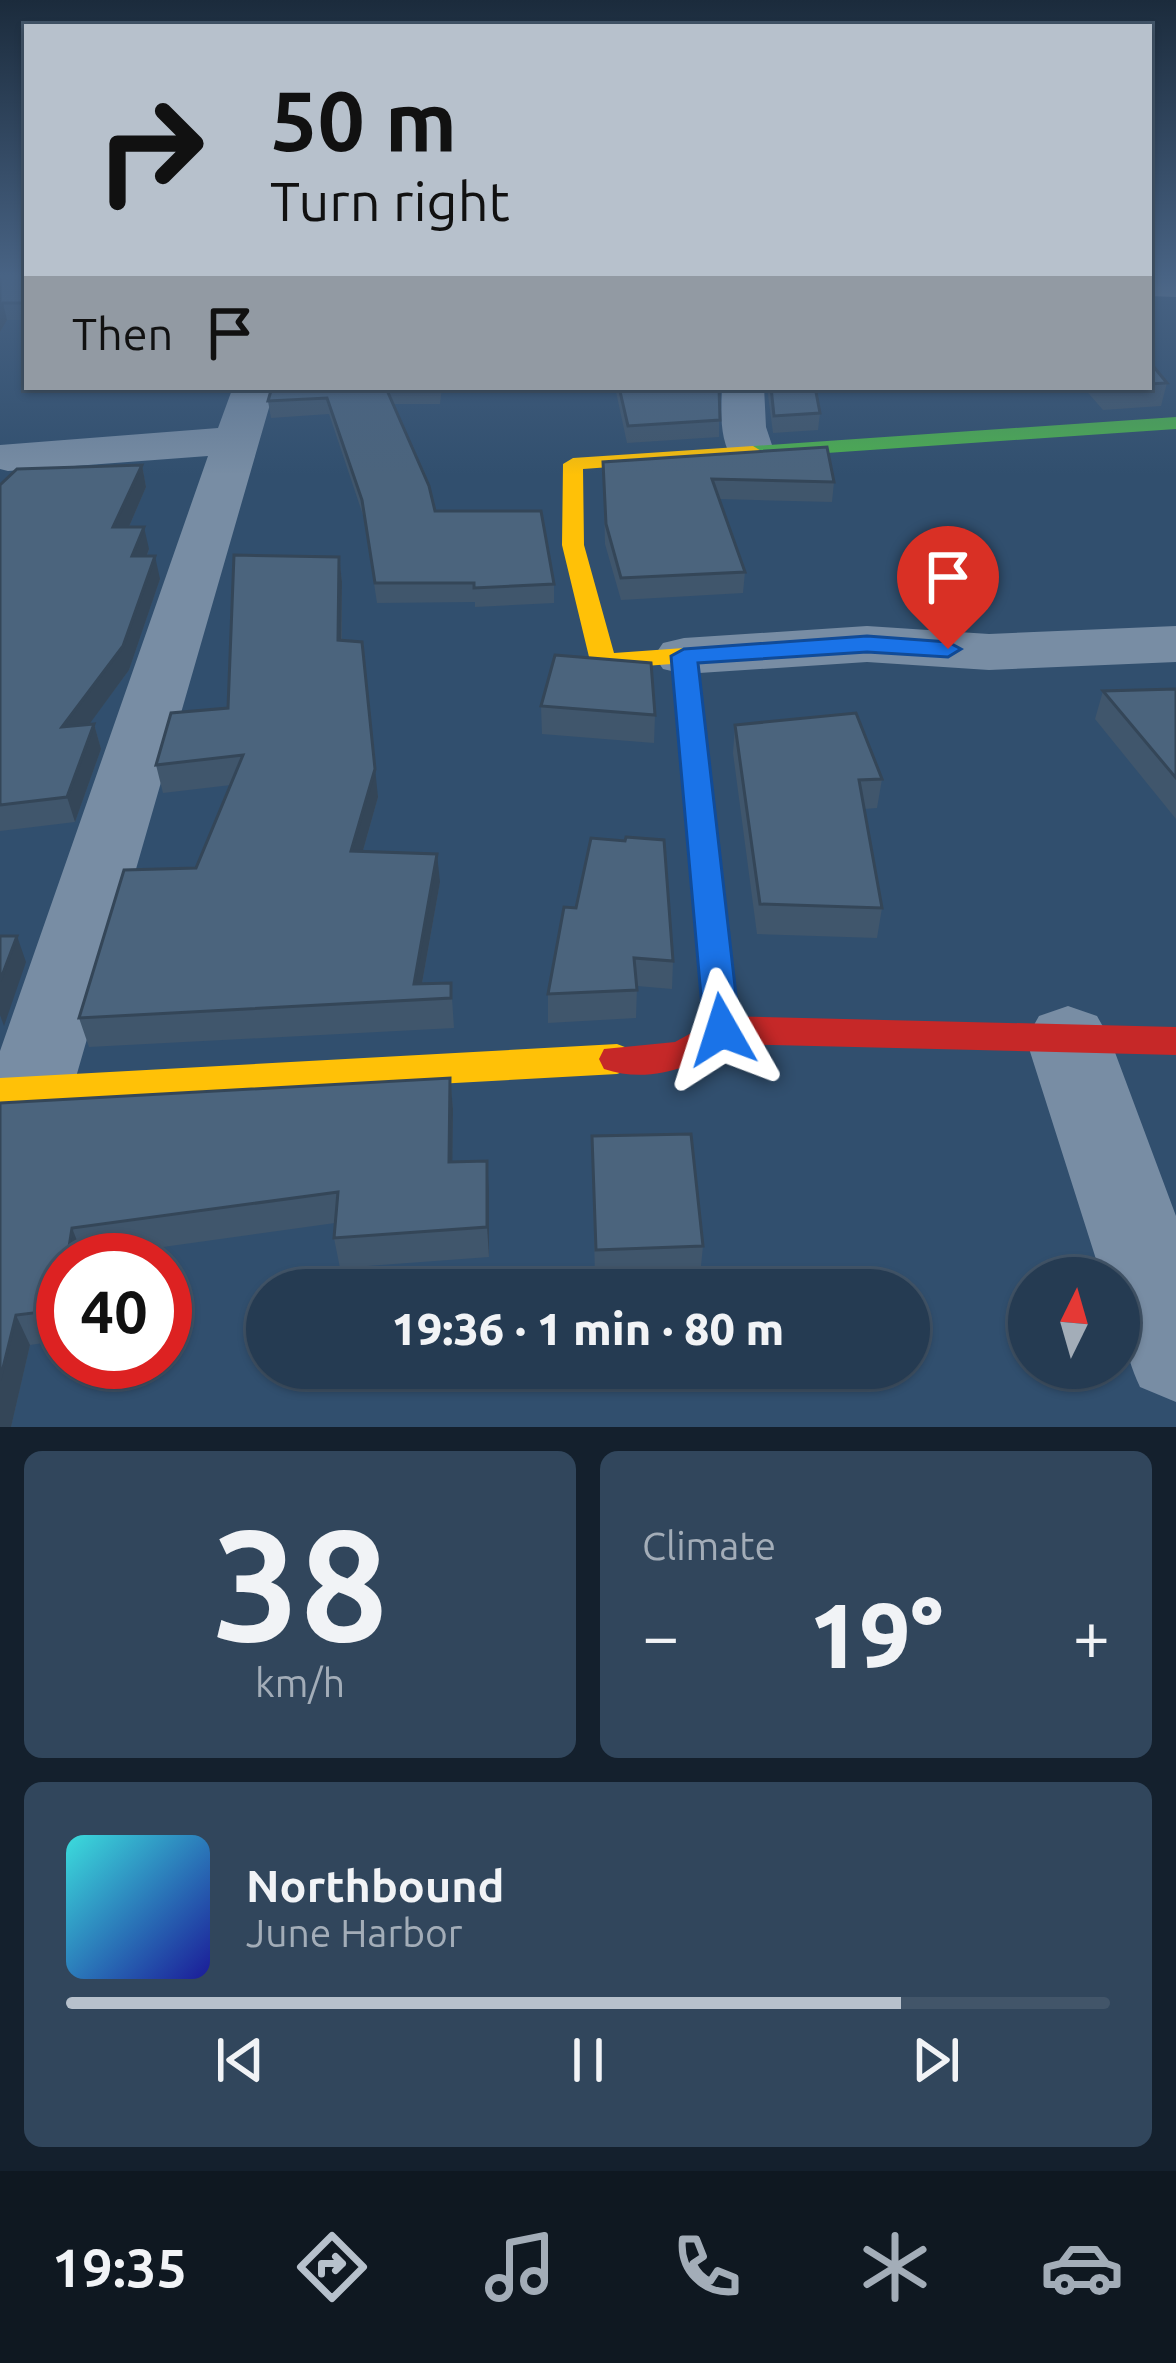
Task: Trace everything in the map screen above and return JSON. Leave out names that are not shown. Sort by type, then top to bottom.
[{"type":"street","points":[[743,390],[743,427],[752,454]]},
{"type":"street","points":[[8,457],[245,413],[15,1092],[681,1056],[722,1030],[1176,1041]]},
{"type":"street","points":[[1176,423],[1098,432],[884,441],[573,464],[573,545],[602,661],[867,644],[988,652],[1176,644]]},
{"type":"street","points":[[684,656],[722,1030]]},
{"type":"street","points":[[1068,1039],[1176,1352]]},
{"type":"building","points":[[1152,365],[1167,383],[1152,384]]},
{"type":"building","points":[[271,390],[387,390],[429,486],[435,511],[541,511],[554,584],[474,588],[474,583],[375,583],[362,500],[327,398],[268,401]]},
{"type":"building","points":[[620,390],[719,390],[720,420],[628,426]]},
{"type":"building","points":[[771,390],[816,390],[820,413],[774,416]]},
{"type":"building","points":[[827,447],[834,482],[712,479],[745,572],[621,578],[606,524],[603,462]]},
{"type":"building","points":[[142,465],[113,527],[144,527],[132,556],[155,556],[123,646],[62,727],[94,724],[67,797],[0,805],[0,485],[17,469]]},
{"type":"building","points":[[234,555],[339,557],[338,640],[362,642],[375,769],[351,851],[437,854],[414,984],[451,983],[451,998],[79,1018],[124,870],[196,868],[243,755],[156,765],[171,713],[228,708]]},
{"type":"building","points":[[555,655],[651,663],[655,715],[541,706]]},
{"type":"building","points":[[1176,689],[1176,778],[1103,691]]},
{"type":"building","points":[[856,713],[882,779],[859,780],[882,908],[760,904],[735,725]]},
{"type":"building","points":[[626,837],[664,840],[673,961],[634,958],[637,990],[548,994],[564,907],[576,908],[591,838],[625,841]]},
{"type":"building","points":[[0,936],[17,936],[0,981]]},
{"type":"building","points":[[450,1078],[449,1162],[487,1161],[487,1227],[334,1238],[338,1192],[72,1228],[71,1233],[36,1233],[36,1313],[16,1315],[0,1380],[0,1103]]},
{"type":"building","points":[[691,1134],[703,1246],[596,1250],[592,1136]]},
{"type":"traffic: fast","points":[[753,452],[1176,423]]},
{"type":"traffic: slow","points":[[722,1030],[684,656],[603,661],[573,545],[573,464],[753,452]]},
{"type":"traffic: slow","points":[[0,1093],[617,1059]]},
{"type":"traffic: jam","points":[[617,1059],[681,1056],[722,1030],[1176,1041]]},
{"type":"route","points":[[722,1030],[684,656],[867,644],[948,649]]}]
